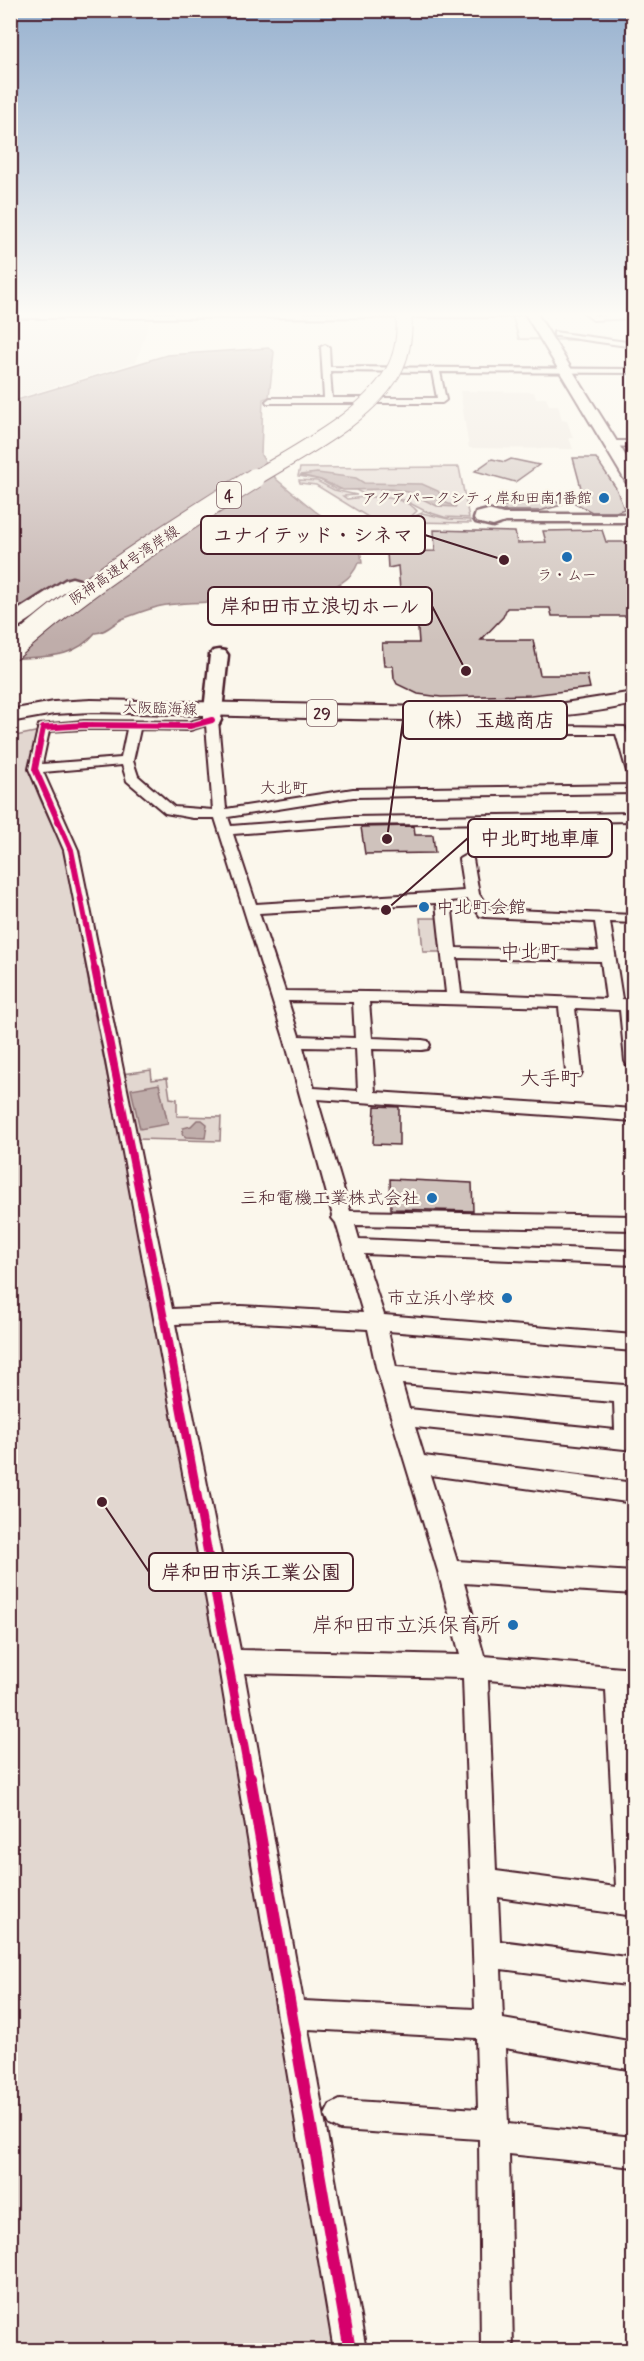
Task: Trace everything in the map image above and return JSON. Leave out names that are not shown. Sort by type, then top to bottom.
[{"type":"highway","name":"阪神高速4号湾岸線","points":[[10,634],[72,584],[324,422]]},
{"type":"highway","name":"阪神高速4号湾岸線","points":[[10,652],[51,616],[110,572],[338,422]]},
{"type":"highway","name":"4","points":[[10,624],[72,584]]},
{"type":"main road","points":[[598,422],[633,482]]},
{"type":"main road","points":[[615,422],[631,448]]},
{"type":"main road","name":"大阪臨海線","points":[[10,726],[43,720],[95,716],[317,713],[487,714],[568,709],[633,698]]},
{"type":"main road","name":"大阪臨海線","points":[[10,716],[54,708],[91,706],[390,725],[529,726],[633,716]]},
{"type":"main road","points":[[487,714],[498,718],[552,718],[594,715],[633,708]]},
{"type":"street","points":[[611,444],[631,448]]},
{"type":"street","points":[[500,518],[633,518]]},
{"type":"street","points":[[219,655],[212,715],[223,822],[293,1041],[342,1218],[376,1322],[401,1417],[449,1571],[475,1667],[493,2131],[497,2350]]},
{"type":"street","points":[[212,715],[190,726],[84,725],[43,728],[35,769],[71,850],[114,1062],[230,1661],[350,2350]]},
{"type":"street","points":[[134,726],[127,761],[132,778],[170,810],[223,822],[633,817]]},
{"type":"street","points":[[529,726],[569,730],[621,730],[633,775]]},
{"type":"street","points":[[40,768],[127,761]]},
{"type":"street","points":[[223,822],[372,792],[633,789]]},
{"type":"street","points":[[466,859],[472,894],[486,913],[633,919]]},
{"type":"street","points":[[250,909],[443,898],[472,894]]},
{"type":"street","points":[[443,898],[454,998]]},
{"type":"street","points":[[602,919],[608,956],[625,1004],[633,1061]]},
{"type":"street","points":[[449,953],[608,956]]},
{"type":"street","points":[[278,996],[454,998],[625,1004]]},
{"type":"street","points":[[361,997],[367,1096]]},
{"type":"street","points":[[566,1002],[574,1072]]},
{"type":"street","points":[[293,1041],[422,1045]]},
{"type":"street","points":[[308,1093],[633,1115]]},
{"type":"street","points":[[342,1218],[633,1223]]},
{"type":"street","points":[[353,1246],[633,1258]]},
{"type":"street","points":[[162,1317],[241,1314],[376,1322],[633,1343]]},
{"type":"street","points":[[389,1375],[624,1394],[630,1440],[401,1417]]},
{"type":"street","points":[[415,1464],[633,1493]]},
{"type":"street","points":[[449,1571],[633,1583]]},
{"type":"street","points":[[230,1661],[475,1667],[625,1680],[632,1902],[483,1882]]},
{"type":"street","points":[[486,1953],[633,1972]]},
{"type":"street","points":[[290,2014],[489,2027],[633,2056]]},
{"type":"street","points":[[340,2115],[493,2131],[633,2152]]},
{"type":"shaded area","points":[[10,422],[262,422],[261,455],[276,479],[352,537],[360,548],[362,563],[358,563],[346,579],[326,590],[300,597],[270,600],[182,603],[161,606],[122,619],[106,630],[95,633],[86,642],[67,652],[46,657],[11,659]]},
{"type":"shaded area","points":[[465,422],[567,422],[573,438],[569,438],[573,449],[469,448]]},
{"type":"shaded area","points":[[459,467],[469,518],[444,517],[425,511],[404,500],[369,497],[356,490],[336,489],[320,480],[298,476],[300,468]]},
{"type":"shaded area","points":[[317,473],[356,478],[364,483],[422,484],[438,491],[446,503],[457,507],[437,506],[408,492],[391,489],[343,490],[321,480],[300,475]]},
{"type":"shaded area","points":[[299,480],[317,481],[334,490],[357,495],[343,496],[347,499],[374,497],[394,499],[411,505],[417,511],[405,522],[376,522],[316,485],[300,483]]},
{"type":"shaded area","points":[[422,513],[449,519],[470,520],[471,523],[409,522],[410,518]]},
{"type":"shaded area","points":[[40,731],[33,759],[33,777],[40,800],[67,859],[92,1002],[158,1321],[324,2248],[337,2350],[11,2350],[10,737]]},
{"type":"shaded area","points":[[420,918],[440,918],[444,952],[423,952]]},
{"type":"shaded area","points":[[151,1070],[152,1080],[167,1078],[170,1098],[177,1099],[177,1116],[221,1117],[220,1141],[135,1139],[122,1074]]},
{"type":"shaded area","points":[[159,1084],[168,1124],[140,1129],[131,1089]]},
{"type":"shaded area","points":[[197,1120],[202,1120],[207,1124],[205,1138],[186,1137],[182,1134],[183,1128],[191,1126]]},
{"type":"building","points":[[573,458],[596,458],[616,488],[624,509],[616,512],[592,512],[573,502],[584,499]]},
{"type":"building","points":[[492,459],[505,462],[511,459],[539,465],[515,482],[475,471]]},
{"type":"building","points":[[544,495],[562,505],[539,511],[501,511],[500,507]]},
{"type":"building","points":[[434,530],[515,532],[517,543],[546,542],[543,531],[602,530],[606,542],[633,542],[633,616],[552,616],[550,608],[507,608],[503,617],[481,640],[533,640],[540,675],[587,675],[590,688],[531,695],[441,697],[418,694],[397,684],[393,666],[384,666],[382,643],[419,643],[416,601],[401,601],[398,566],[388,568],[387,552],[435,551]]},
{"type":"building","points":[[414,826],[415,835],[433,835],[435,853],[365,854],[361,827]]},
{"type":"building","points":[[375,1106],[399,1107],[399,1145],[373,1144]]},
{"type":"building","name":"三和電機工業株式会社","points":[[390,1179],[472,1183],[473,1211],[391,1209]]},
{"type":"cycle path","points":[[212,720],[190,726],[84,725],[43,728],[35,769],[71,850],[114,1062],[230,1661],[350,2350]]},
{"type":"place","name":"アクアパークシティ岸和田南1番館","points":[[604,498]]},
{"type":"place","name":"ラ・ムー","points":[[567,557]]},
{"type":"place","name":"ユナイテッド・シネマ","points":[[504,560]]},
{"type":"place","name":"岸和田市立浪切ホール","points":[[466,671]]},
{"type":"place","name":"（株）玉越商店","points":[[387,839]]},
{"type":"place","name":"中北町会館","points":[[424,907]]},
{"type":"place","name":"中北町地車庫","points":[[386,910]]},
{"type":"place","name":"三和電機工業株式会社","points":[[432,1198]]},
{"type":"place","name":"市立浜小学校","points":[[507,1298]]},
{"type":"place","name":"岸和田市浜工業公園","points":[[102,1502]]},
{"type":"place","name":"岸和田市立浜保育所","points":[[513,1625]]},
{"type":"district","name":"大北町","points":[[284,787]]},
{"type":"district","name":"中北町","points":[[530,951]]},
{"type":"district","name":"大手町","points":[[550,1078]]}]
